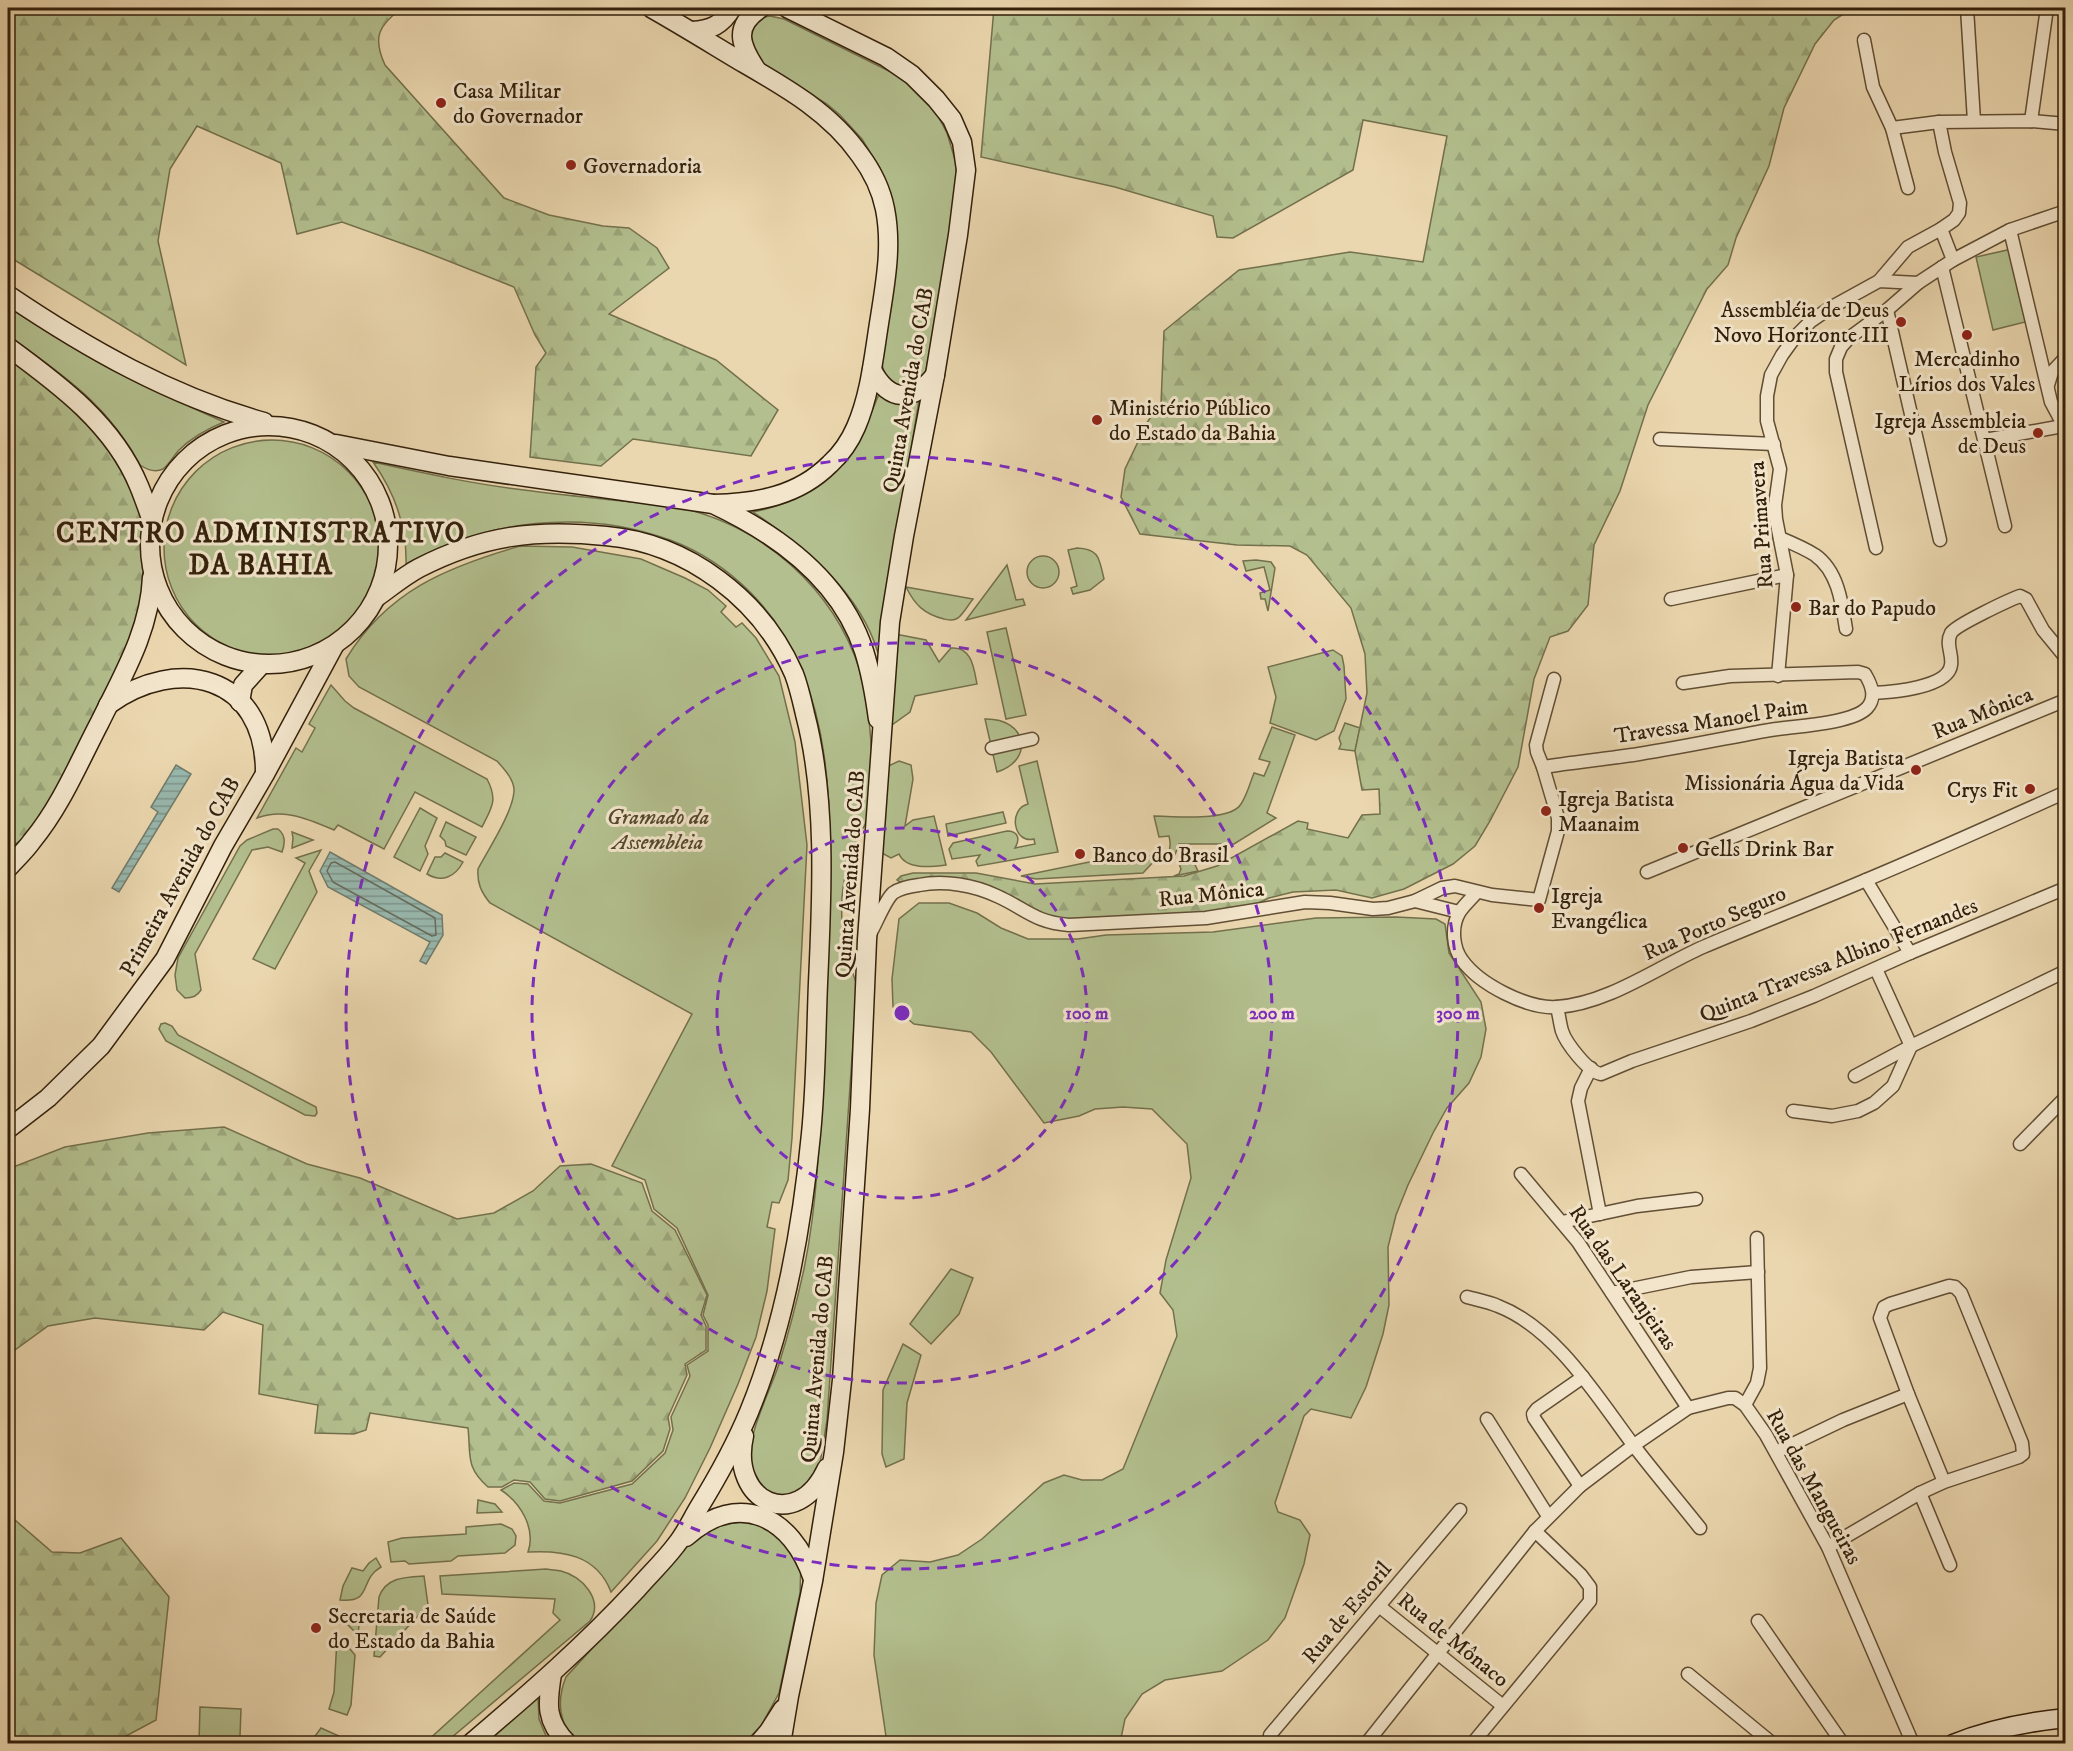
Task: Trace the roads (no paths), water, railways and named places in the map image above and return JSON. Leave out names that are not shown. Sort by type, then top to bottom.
[{"type":"main road","points":[[8,296],[89,347],[141,375],[223,411],[277,426],[306,431],[333,443],[449,466],[713,504],[745,503],[783,495],[813,478],[843,450],[863,409],[872,370],[887,272],[885,208],[872,173],[844,135],[823,114],[757,71],[651,8]]},
{"type":"main road","points":[[692,32],[716,27],[726,18],[732,8]]},
{"type":"main road","points":[[757,71],[746,55],[741,42],[747,20],[761,8]]},
{"type":"main road","name":"Quinta Avenida do CAB","points":[[786,8],[886,57],[912,75],[952,119],[966,155],[966,186],[935,375],[890,622],[867,940],[860,1109],[846,1334],[834,1452],[813,1581],[789,1696]]},
{"type":"main road","points":[[8,347],[82,405],[108,435],[139,485],[152,521]]},
{"type":"main road","points":[[872,370],[887,390],[900,396],[916,393],[935,375]]},
{"type":"main road","points":[[8,868],[33,841],[70,780],[140,638],[151,597],[152,572],[149,547],[152,521],[161,494],[176,470],[197,450],[221,435],[249,427],[277,426]]},
{"type":"main road","points":[[152,572],[166,607],[191,636],[224,656],[261,664],[299,661],[334,645],[362,620],[377,597],[388,563],[388,528],[379,495],[360,466],[333,443]]},
{"type":"main road","points":[[713,504],[773,536],[807,564],[835,596],[864,650],[882,754]]},
{"type":"main road","name":"Quinta Avenida do CAB","points":[[377,597],[415,570],[460,549],[502,538],[538,532],[618,537],[653,546],[692,562],[712,574],[761,621],[780,644],[796,678],[812,742],[818,786],[821,913],[812,1132],[795,1255],[771,1351],[749,1413],[732,1450],[677,1544],[596,1633],[552,1674],[470,1743]]},
{"type":"main road","name":"Primeira Avenida do CAB","points":[[8,1129],[48,1098],[113,1033],[165,959],[223,846],[265,774],[334,645]]},
{"type":"main road","points":[[240,702],[243,685],[261,664]]},
{"type":"main road","points":[[108,706],[123,694],[162,680],[182,677],[205,680],[224,688],[252,717],[265,754],[265,774]]},
{"type":"main road","points":[[749,1413],[742,1444],[742,1467],[753,1490],[762,1498],[786,1504],[798,1501],[810,1494],[819,1484],[834,1452]]},
{"type":"main road","points":[[677,1544],[697,1527],[712,1518],[728,1513],[745,1512],[764,1517],[781,1527],[793,1539],[808,1565],[813,1581]]},
{"type":"main road","points":[[552,1674],[547,1702],[551,1720],[558,1734],[568,1743]]},
{"type":"main road","points":[[758,1743],[778,1718],[789,1696]]},
{"type":"main road","points":[[781,1743],[789,1696]]},
{"type":"main road","points":[[1953,1743],[2016,1725],[2066,1718]]},
{"type":"street","points":[[1967,8],[1974,121]]},
{"type":"street","points":[[2031,121],[2047,8]]},
{"type":"street","points":[[1864,39],[1873,87],[1892,129],[1908,188]]},
{"type":"street","points":[[1892,129],[1939,122],[2031,121],[2066,124]]},
{"type":"street","points":[[1939,122],[1944,152],[1960,203],[1959,213],[1954,220],[1941,229],[1953,260]]},
{"type":"street","points":[[1876,548],[1836,372],[1836,359],[1841,347],[1918,282],[1953,260],[2010,230],[2066,211]]},
{"type":"street","name":"Rua Primavera","points":[[1778,676],[1787,575],[1775,505],[1780,469],[1767,421],[1767,396],[1771,375],[1795,337],[1811,321],[1849,296],[1879,281],[1908,247],[1941,229]]},
{"type":"street","points":[[1985,440],[2064,428],[2051,402],[2010,230]]},
{"type":"street","points":[[1942,267],[2005,526]]},
{"type":"street","name":"Rua Primavera","points":[[1879,281],[1918,282]]},
{"type":"street","points":[[1887,310],[1940,540]]},
{"type":"street","points":[[2048,386],[2052,372],[2066,357]]},
{"type":"street","points":[[1660,439],[1774,444]]},
{"type":"street","points":[[1780,538],[1816,555],[1827,566],[1836,582],[1846,628]]},
{"type":"street","points":[[1671,599],[1787,575]]},
{"type":"street","points":[[1683,682],[1730,676],[1858,672],[1865,674],[1873,693],[1916,688],[1932,683],[1947,673],[1951,666],[1949,640],[1955,628],[2020,596],[2025,599],[2043,630],[2066,658]]},
{"type":"street","points":[[1544,767],[1539,759],[1536,745],[1554,679]]},
{"type":"street","name":"Travessa Manoel Paim","points":[[1544,767],[1640,754],[1772,730],[1833,722],[1860,713],[1869,705],[1873,693]]},
{"type":"street","name":"Rua Mônica","points":[[1647,872],[2066,700]]},
{"type":"street","points":[[992,748],[1032,739]]},
{"type":"street","name":"Rua Mônica","points":[[867,940],[891,894],[907,887],[923,884],[958,885],[996,896],[1037,918],[1069,925],[1206,918],[1305,902],[1373,909],[1401,906],[1442,888],[1455,886],[1477,892],[1539,900],[1558,831],[1558,818],[1544,767]]},
{"type":"street","name":"Rua Porto Seguro","points":[[1459,912],[1454,932],[1455,945],[1458,955],[1473,974],[1519,999],[1545,1007],[1584,1002],[1614,991],[1699,949],[1866,880],[2066,792]]},
{"type":"street","points":[[1866,880],[1910,953]]},
{"type":"street","name":"Quinta Travessa Albino Fernandes","points":[[1591,1068],[1601,1074],[1632,1061],[1751,1021],[2066,888]]},
{"type":"street","points":[[1415,901],[1459,912],[1477,892]]},
{"type":"street","points":[[1793,1111],[1832,1116],[1858,1111],[1874,1103],[1893,1086],[1911,1046],[1876,969]]},
{"type":"street","points":[[1855,1076],[1911,1046],[2066,971]]},
{"type":"street","points":[[1557,1007],[1566,1040],[1591,1068],[1581,1088],[1578,1101],[1600,1214]]},
{"type":"street","points":[[2020,1144],[2066,1097]]},
{"type":"street","name":"Rua das Laranjeiras","points":[[1521,1174],[1578,1242],[1688,1408]]},
{"type":"street","points":[[1562,1222],[1637,1206],[1696,1199]]},
{"type":"street","points":[[1745,1405],[1757,1383],[1760,1368],[1757,1238]]},
{"type":"street","points":[[1612,1293],[1691,1277],[1758,1272]]},
{"type":"street","points":[[1828,1546],[1920,1493],[1944,1482],[2019,1457],[2023,1450],[1961,1293],[1955,1287],[1949,1286],[1890,1304],[1881,1312],[1881,1322],[1908,1395],[1944,1482]]},
{"type":"street","points":[[1467,1297],[1499,1306],[1544,1334],[1583,1377],[1634,1446],[1700,1528]]},
{"type":"street","points":[[1580,1486],[1533,1414],[1583,1377]]},
{"type":"street","points":[[1776,1452],[1843,1420],[1908,1395]]},
{"type":"street","name":"Rua das Mangueiras","points":[[1366,1743],[1535,1531],[1580,1486],[1688,1408],[1735,1398],[1745,1405],[1776,1452],[1828,1546],[1913,1743]]},
{"type":"street","points":[[1487,1419],[1548,1516]]},
{"type":"street","points":[[1920,1493],[1950,1565]]},
{"type":"street","name":"Rua de Estoril","points":[[1272,1743],[1270,1735],[1460,1510]]},
{"type":"street","points":[[1472,1743],[1590,1601],[1590,1587],[1581,1575],[1535,1531]]},
{"type":"street","name":"Rua de Mônaco","points":[[1379,1606],[1503,1706]]},
{"type":"street","points":[[1758,1621],[1843,1743]]},
{"type":"street","points":[[1688,1674],[1773,1743]]},
{"type":"water","points":[[176,765],[191,774],[119,892],[112,888],[158,812],[151,807]]},
{"type":"water","points":[[330,852],[442,915],[443,935],[426,964],[420,961],[430,942],[328,887],[320,871]]},
{"type":"place","name":"Casa Militar do Governador","points":[[441,103]]},
{"type":"place","name":"Governadoria","points":[[571,165]]},
{"type":"place","name":"Assembléia de Deus Novo Horizonte III","points":[[1901,322]]},
{"type":"place","name":"Mercadinho Lírios dos Vales","points":[[1967,335]]},
{"type":"place","name":"Ministério Público do Estado da Bahia","points":[[1097,420]]},
{"type":"place","name":"Igreja Assembleia de Deus","points":[[2038,433]]},
{"type":"place","name":"Bar do Papudo","points":[[1796,607]]},
{"type":"place","name":"Igreja Batista Missionária Água da Vida","points":[[1916,770]]},
{"type":"place","name":"Crys Fit","points":[[2030,789]]},
{"type":"place","name":"Igreja Batista Maanaim","points":[[1546,811]]},
{"type":"place","name":"Gells Drink Bar","points":[[1683,848]]},
{"type":"place","name":"Banco do Brasil","points":[[1080,854]]},
{"type":"place","name":"Igreja Evangélica","points":[[1539,908]]},
{"type":"place","name":"Secretaria de Saúde do Estado da Bahia","points":[[316,1628]]},
{"type":"district","name":"CENTRO ADMINISTRATIVO DA BAHIA","points":[[261,548]]},
{"type":"park label","name":"Gramado da Assembleia","points":[[658,828]]}]
